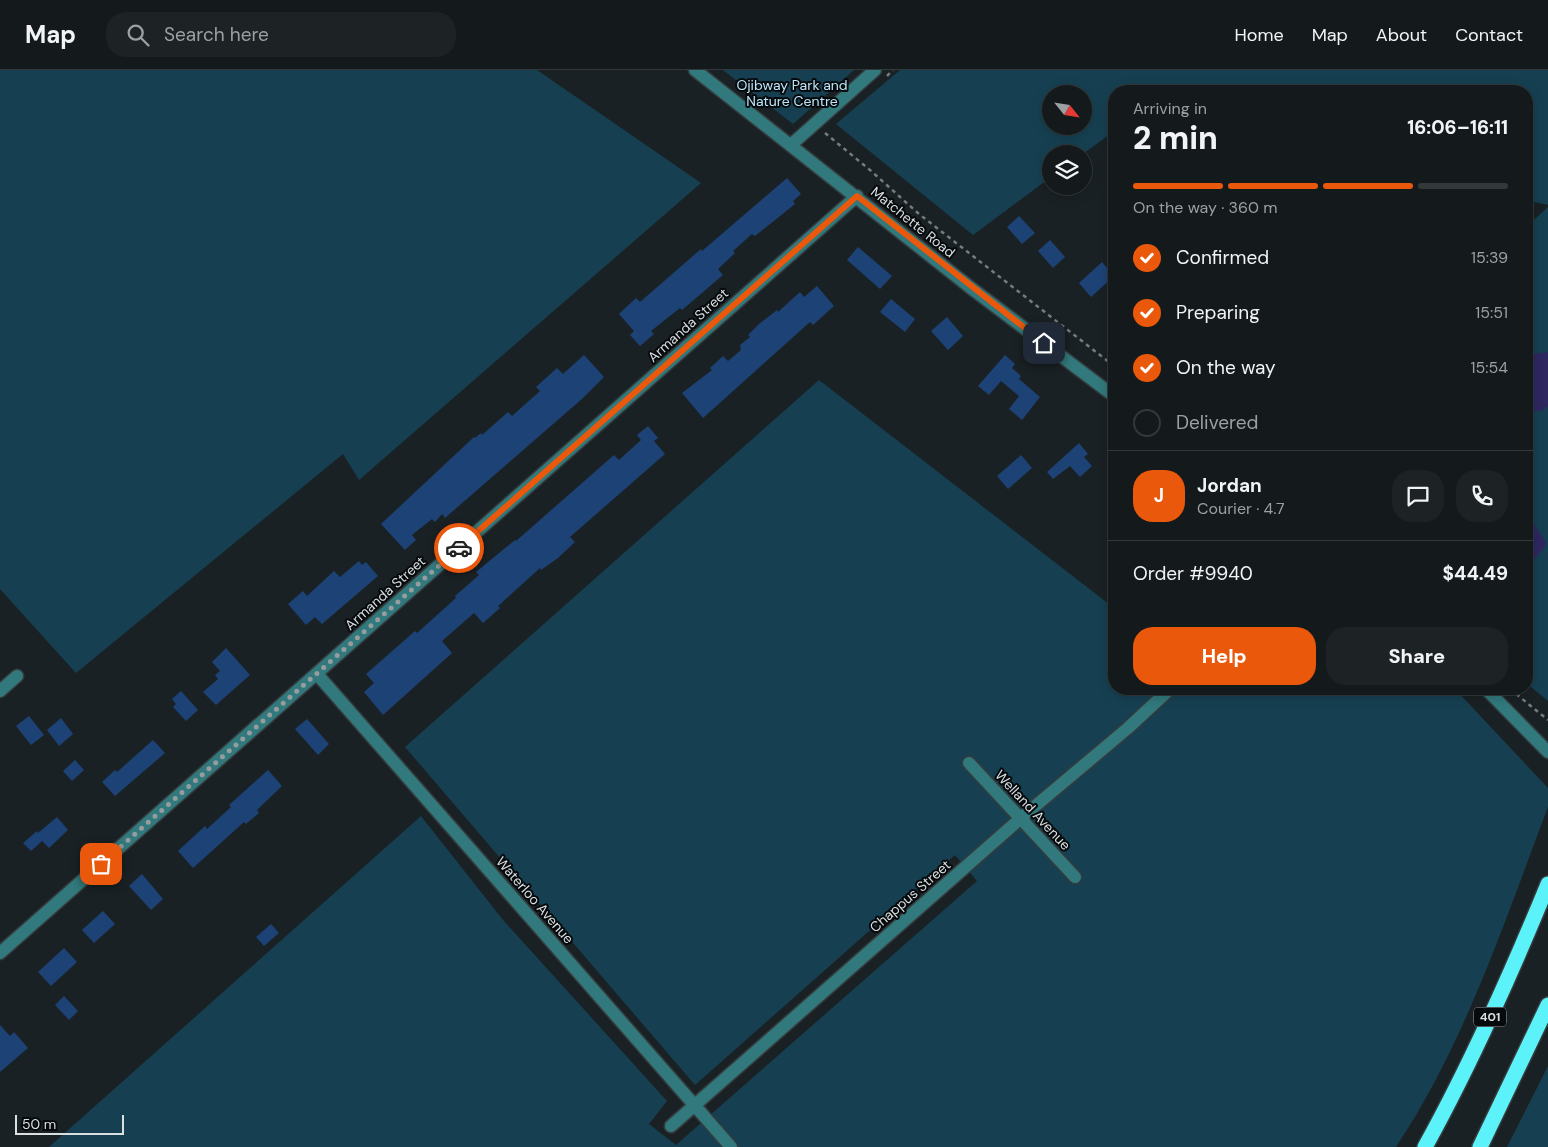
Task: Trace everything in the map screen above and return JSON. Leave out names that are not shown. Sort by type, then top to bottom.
[{"type":"highway","name":"401","points":[[1425,1147],[1450,1102],[1513,968],[1548,884]]},
{"type":"highway","points":[[1480,1147],[1548,1005]]},
{"type":"street","name":"Matchette Road","points":[[695,70],[792,144],[971,288],[1108,391]]},
{"type":"street","points":[[792,144],[875,70]]},
{"type":"street","name":"Armanda Street","points":[[0,953],[857,196]]},
{"type":"street","name":"Waterloo Avenue","points":[[317,674],[731,1147]]},
{"type":"street","points":[[0,692],[17,676]]},
{"type":"street","name":"Chappus Street","points":[[671,1126],[1164,695]]},
{"type":"street","points":[[1492,695],[1548,752]]},
{"type":"street","name":"Welland Avenue","points":[[969,763],[1075,877]]},
{"type":"path","points":[[814,124],[870,170],[919,214],[1108,361]]},
{"type":"path","points":[[1517,695],[1548,720]]},
{"type":"green space","points":[[0,70],[537,70],[701,183],[359,480],[343,454],[76,673],[0,589]]},
{"type":"green space","name":"Ojibway Park and Nature Centre","points":[[723,70],[854,70],[793,124]]},
{"type":"green space","points":[[900,70],[1548,70],[1548,205],[1533,202],[1533,85],[1108,85],[1108,135],[1092,147],[1092,145],[1042,145],[1042,184],[973,235],[836,124]]},
{"type":"green space","points":[[1548,207],[1548,701],[1533,689],[1533,221]]},
{"type":"green space","points":[[819,380],[1108,603],[1108,695],[1461,695],[1548,788],[1548,807],[1499,938],[1463,1024],[1421,1107],[1396,1147],[49,1147],[421,816],[503,920],[667,1101],[649,1124],[676,1145],[977,881],[955,855],[695,1085],[405,747]]},
{"type":"green space","points":[[1548,1066],[1548,1147],[1507,1147]]},
{"type":"shaded area","points":[[1548,352],[1548,406],[1541,411],[1533,409],[1534,354]]},
{"type":"shaded area","points":[[1533,524],[1534,524],[1547,544],[1533,561]]},
{"type":"building","points":[[787,178],[801,194],[793,201],[795,204],[755,236],[752,234],[733,251],[735,253],[718,269],[723,275],[682,310],[680,308],[651,331],[654,334],[640,346],[630,335],[634,331],[619,314],[636,298],[640,302]]},
{"type":"building","points":[[1019,216],[1035,233],[1022,244],[1007,227]]},
{"type":"building","points":[[1050,240],[1065,257],[1053,268],[1038,251]]},
{"type":"building","points":[[858,247],[892,276],[880,289],[847,260]]},
{"type":"building","points":[[1102,262],[1108,269],[1108,281],[1091,297],[1079,283]]},
{"type":"building","points":[[817,286],[834,306],[813,325],[810,322],[703,418],[682,393],[712,370],[710,368],[723,356],[728,361],[741,350],[740,345],[750,337],[748,335],[759,324],[777,310],[778,312],[800,292],[804,297]]},
{"type":"building","points":[[891,299],[915,319],[905,332],[880,312]]},
{"type":"building","points":[[947,317],[963,336],[948,350],[931,331]]},
{"type":"building","points":[[584,355],[604,377],[583,398],[445,518],[442,514],[435,522],[432,519],[412,535],[416,540],[405,550],[381,524],[474,437],[481,433],[482,435],[508,412],[512,416],[540,391],[536,387],[557,368],[563,374]]},
{"type":"building","points":[[1005,355],[1015,364],[1012,368],[1021,376],[1019,379],[1040,397],[1022,420],[1009,409],[1019,396],[1001,381],[989,395],[978,386]]},
{"type":"building","points":[[648,426],[658,438],[654,441],[665,454],[570,537],[575,542],[558,558],[541,570],[540,568],[498,606],[500,608],[483,623],[474,613],[442,641],[452,653],[383,715],[364,692],[374,683],[366,674],[415,631],[417,633],[456,598],[455,596],[479,575],[476,572],[516,541],[614,455],[619,460],[641,440],[637,435]]},
{"type":"building","points":[[1079,443],[1088,454],[1084,457],[1092,466],[1080,477],[1070,466],[1053,479],[1047,472]]},
{"type":"building","points":[[1021,455],[1032,468],[1008,489],[997,476]]},
{"type":"building","points":[[359,561],[362,565],[366,562],[378,576],[322,624],[315,617],[306,625],[288,604],[303,591],[307,596],[334,571],[340,577]]},
{"type":"building","points":[[226,648],[250,675],[216,705],[203,692],[218,679],[215,675],[220,671],[212,662]]},
{"type":"building","points":[[181,691],[198,710],[186,721],[173,707],[176,704],[172,699]]},
{"type":"building","points":[[29,716],[44,735],[31,745],[16,726]]},
{"type":"building","points":[[61,718],[73,734],[59,746],[47,730]]},
{"type":"building","points":[[307,719],[329,744],[318,755],[295,729]]},
{"type":"building","points":[[153,740],[165,753],[115,796],[102,782],[115,770],[117,772]]},
{"type":"building","points":[[75,760],[84,770],[72,781],[63,771]]},
{"type":"building","points":[[268,770],[282,786],[257,810],[259,813],[246,824],[244,822],[193,868],[178,851],[205,826],[207,829],[231,807],[229,805]]},
{"type":"building","points":[[57,817],[68,830],[49,848],[42,841],[31,851],[23,843],[37,831],[38,833]]},
{"type":"building","points":[[142,874],[163,899],[151,910],[129,886]]},
{"type":"building","points":[[103,911],[115,924],[94,943],[82,930]]},
{"type":"building","points":[[271,924],[279,933],[264,946],[256,937]]},
{"type":"building","points":[[64,948],[77,962],[51,986],[38,972]]},
{"type":"building","points":[[64,996],[78,1011],[69,1020],[55,1005]]},
{"type":"building","points":[[0,1025],[10,1036],[14,1032],[28,1048],[0,1072]]},
{"type":"way so far","points":[[101,864],[459,548]]},
{"type":"route","points":[[459,548],[857,196],[971,288],[1044,343]]}]
